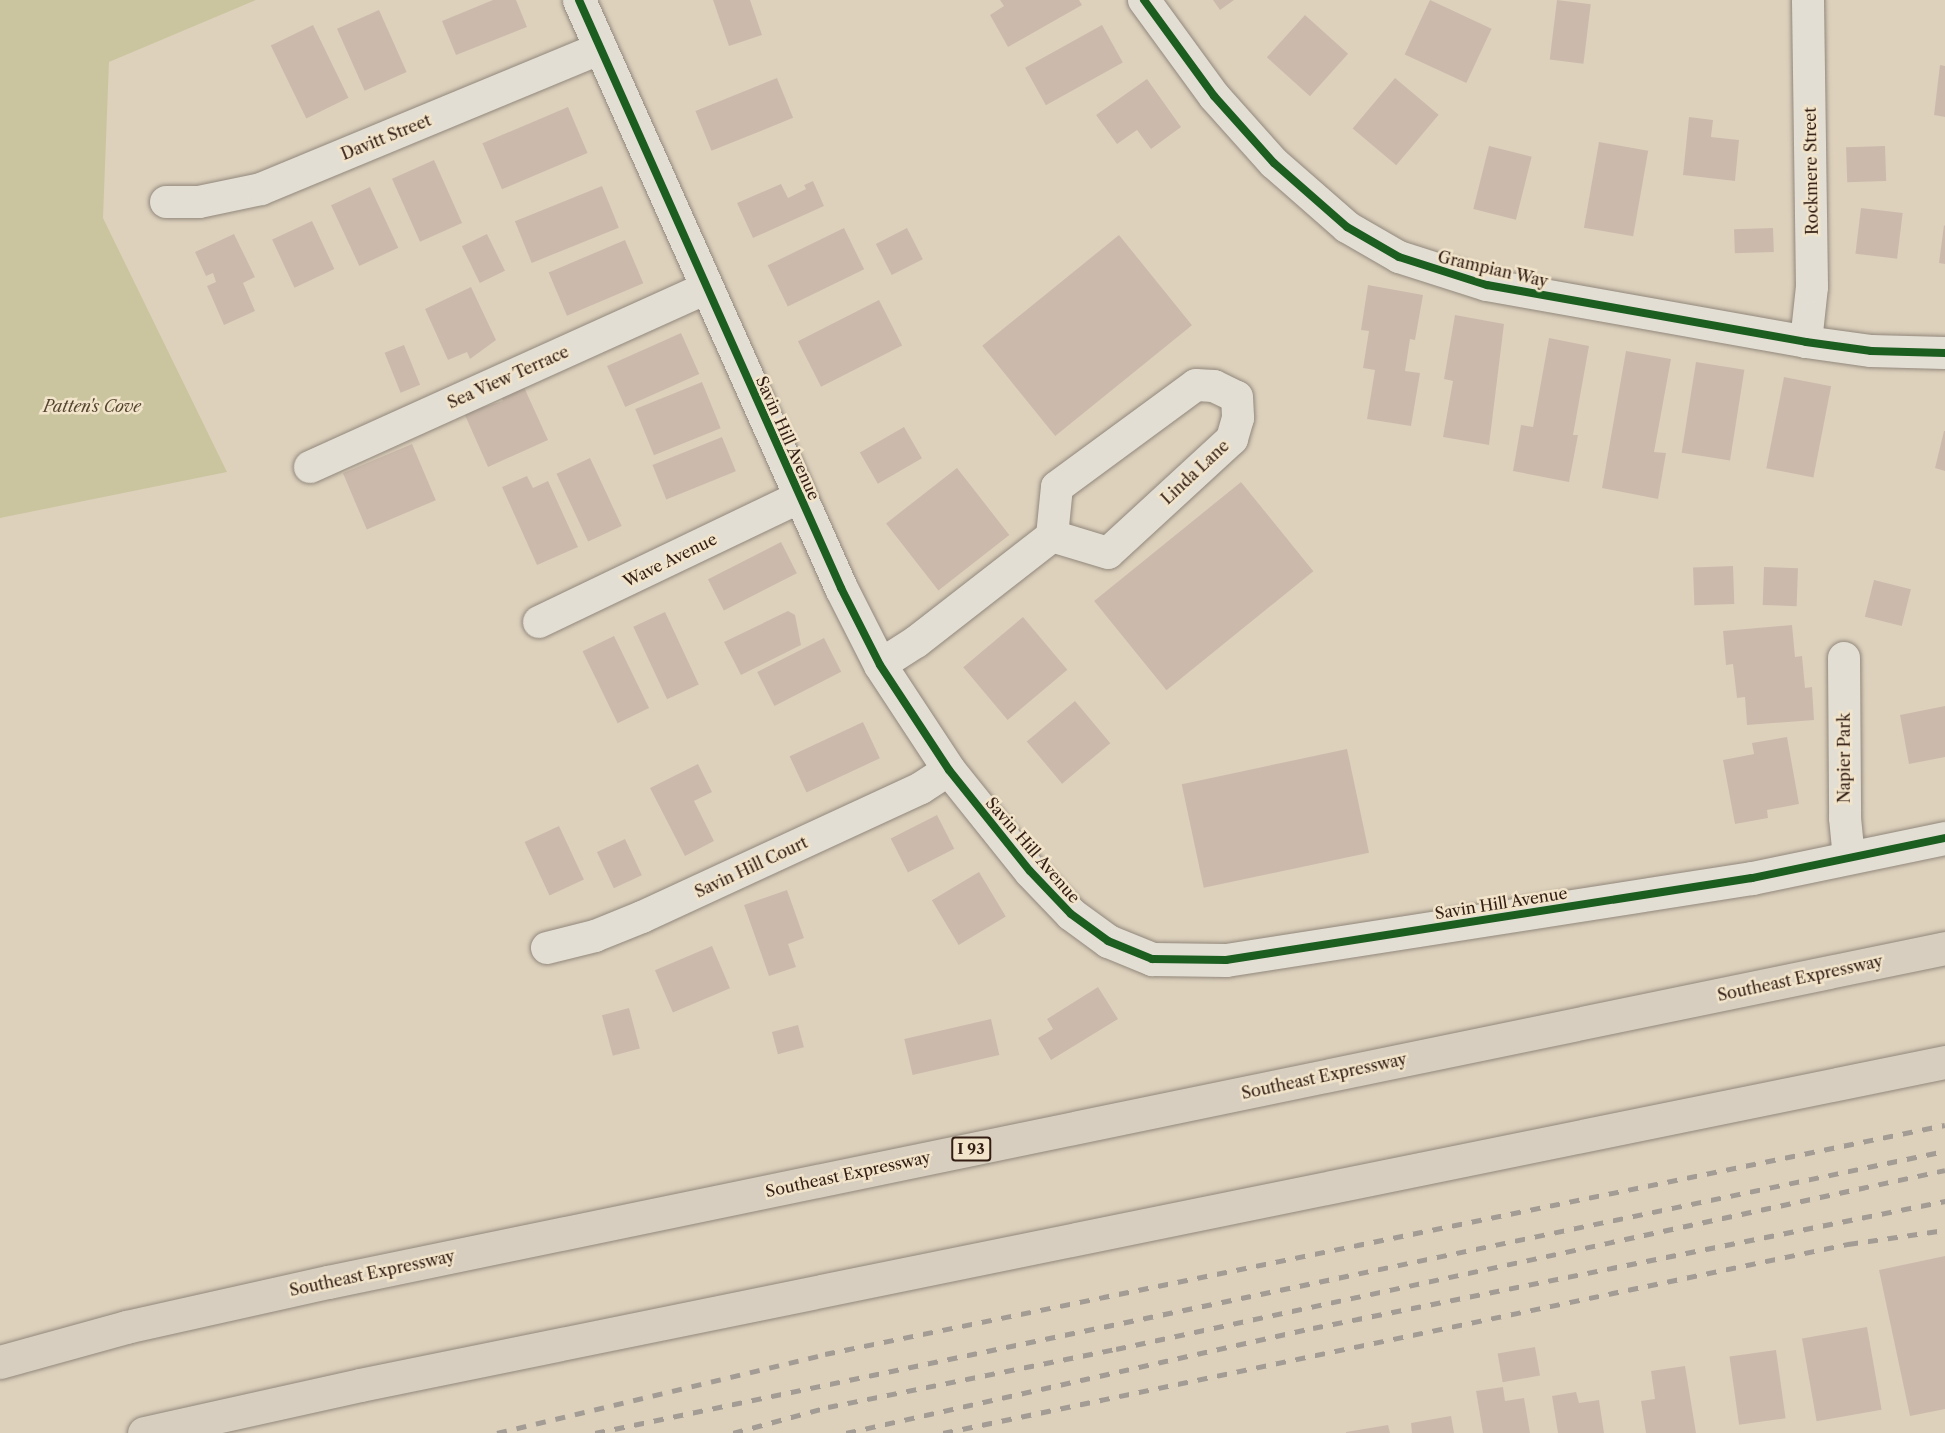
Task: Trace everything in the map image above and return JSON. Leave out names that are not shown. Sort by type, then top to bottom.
[{"type":"highway","name":"Southeast Expressway","points":[[0,1362],[126,1328],[318,1284],[1945,948]]},
{"type":"highway","points":[[144,1433],[319,1394],[1945,1062]]},
{"type":"street","name":"Savin Hill Avenue","points":[[579,0],[800,497],[880,665],[949,770],[1030,871],[1088,929],[1128,952],[1175,962],[1273,953],[1741,880],[1945,838]]},
{"type":"street","name":"Grampian Way","points":[[1144,0],[1214,96],[1282,170],[1347,227],[1399,257],[1487,285],[1806,342],[1871,351],[1945,353]]},
{"type":"street","name":"Rockmere Street","points":[[1806,342],[1812,287],[1808,0]]},
{"type":"street","name":"Davitt Street","points":[[166,202],[199,202],[261,189],[601,48]]},
{"type":"street","name":"Sea View Terrace","points":[[310,467],[707,288]]},
{"type":"street","name":"Linda Lane","points":[[1196,385],[1214,386],[1237,397],[1238,417],[1232,439],[1108,553],[1052,536],[1057,487],[1196,385]]},
{"type":"street","name":"Wave Avenue","points":[[540,622],[800,497]]},
{"type":"street","points":[[880,665],[1052,536]]},
{"type":"street","name":"Napier Park","points":[[1844,658],[1845,818],[1849,858]]},
{"type":"street","name":"Savin Hill Court","points":[[547,948],[595,936],[642,917],[921,788],[949,770]]},
{"type":"green space","name":"Patten's Cove","points":[[0,0],[256,0],[109,62],[103,218],[227,472],[0,518]]},
{"type":"building","points":[[493,0],[516,0],[527,27],[456,55],[442,21]]},
{"type":"building","points":[[713,0],[750,0],[762,35],[729,46]]},
{"type":"building","points":[[1000,0],[1079,0],[1082,5],[1008,47],[990,15],[1004,6]]},
{"type":"building","points":[[1213,0],[1234,0],[1220,10]]},
{"type":"building","points":[[1430,0],[1492,29],[1466,83],[1405,54]]},
{"type":"building","points":[[1557,0],[1591,4],[1583,64],[1550,60]]},
{"type":"building","points":[[379,10],[407,72],[365,91],[337,29]]},
{"type":"building","points":[[1305,15],[1348,54],[1310,96],[1267,57]]},
{"type":"building","points":[[313,25],[349,98],[306,118],[271,46]]},
{"type":"building","points":[[1102,25],[1123,63],[1046,105],[1025,68]]},
{"type":"building","points":[[1940,65],[1945,66],[1945,117],[1934,115]]},
{"type":"building","points":[[777,78],[793,118],[712,151],[695,111]]},
{"type":"building","points":[[1395,78],[1439,115],[1396,165],[1353,129]]},
{"type":"building","points":[[1147,79],[1181,127],[1151,149],[1137,130],[1117,144],[1096,115]]},
{"type":"building","points":[[568,107],[588,153],[502,189],[482,143]]},
{"type":"building","points":[[1689,117],[1713,120],[1711,137],[1739,140],[1735,181],[1683,175]]},
{"type":"building","points":[[1599,142],[1648,151],[1633,236],[1584,228]]},
{"type":"building","points":[[1489,146],[1532,157],[1516,220],[1473,209]]},
{"type":"building","points":[[1885,146],[1886,181],[1847,182],[1846,147]]},
{"type":"building","points":[[434,160],[462,223],[420,242],[392,179]]},
{"type":"building","points":[[813,181],[824,206],[753,238],[737,203],[781,184],[788,198],[806,189],[804,185]]},
{"type":"building","points":[[602,186],[619,228],[532,263],[515,221]]},
{"type":"building","points":[[370,187],[398,248],[359,266],[331,205]]},
{"type":"building","points":[[1861,208],[1903,213],[1897,259],[1855,254]]},
{"type":"building","points":[[312,221],[334,269],[295,288],[272,240]]},
{"type":"building","points":[[1945,226],[1945,264],[1939,263]]},
{"type":"building","points":[[844,228],[864,269],[788,307],[768,265]]},
{"type":"building","points":[[907,228],[923,259],[892,275],[876,244]]},
{"type":"building","points":[[1773,228],[1774,252],[1735,253],[1734,229]]},
{"type":"building","points":[[234,234],[255,277],[243,283],[255,311],[224,325],[207,286],[216,282],[213,273],[206,276],[195,252]]},
{"type":"building","points":[[487,234],[505,271],[480,283],[462,246]]},
{"type":"building","points":[[1119,235],[1192,325],[1055,436],[982,346]]},
{"type":"building","points":[[625,240],[643,283],[567,316],[549,272]]},
{"type":"building","points":[[1368,285],[1423,295],[1415,340],[1410,339],[1405,371],[1420,373],[1411,426],[1367,419],[1375,370],[1363,368],[1369,331],[1361,330]]},
{"type":"building","points":[[471,287],[496,340],[470,359],[467,352],[448,360],[425,309]]},
{"type":"building","points":[[879,300],[902,345],[821,387],[798,341]]},
{"type":"building","points":[[1455,315],[1504,324],[1489,445],[1443,437],[1453,381],[1444,379]]},
{"type":"building","points":[[681,333],[699,374],[625,407],[607,366]]},
{"type":"building","points":[[1549,338],[1589,346],[1573,435],[1578,435],[1569,482],[1513,471],[1521,425],[1533,427]]},
{"type":"building","points":[[404,345],[420,385],[401,393],[385,353]]},
{"type":"building","points":[[1626,351],[1671,359],[1654,452],[1666,453],[1658,499],[1602,488]]},
{"type":"building","points":[[1696,362],[1744,370],[1730,461],[1682,453]]},
{"type":"building","points":[[1784,377],[1831,386],[1813,477],[1766,468]]},
{"type":"building","points":[[702,382],[721,428],[654,455],[635,409]]},
{"type":"building","points":[[523,385],[548,440],[488,467],[464,413],[503,401],[501,395]]},
{"type":"building","points":[[904,427],[922,458],[878,484],[860,452]]},
{"type":"building","points":[[1945,431],[1945,471],[1935,468]]},
{"type":"building","points":[[722,437],[736,471],[666,499],[652,465]]},
{"type":"building","points":[[412,444],[436,500],[367,529],[343,473]]},
{"type":"building","points":[[590,458],[622,526],[588,542],[556,474]]},
{"type":"building","points":[[957,468],[1009,535],[938,590],[886,523]]},
{"type":"building","points":[[527,476],[533,488],[548,481],[578,547],[537,565],[502,487]]},
{"type":"building","points":[[1241,482],[1313,571],[1166,690],[1094,601]]},
{"type":"building","points":[[781,542],[797,573],[724,610],[708,579]]},
{"type":"building","points":[[1733,566],[1734,604],[1694,605],[1693,567]]},
{"type":"building","points":[[1764,567],[1798,568],[1797,606],[1763,605]]},
{"type":"building","points":[[1874,580],[1911,589],[1902,626],[1865,617]]},
{"type":"building","points":[[788,611],[795,615],[801,645],[741,675],[724,642]]},
{"type":"building","points":[[665,612],[699,685],[667,699],[633,627]]},
{"type":"building","points":[[1023,617],[1067,670],[1008,720],[963,667]]},
{"type":"building","points":[[1792,625],[1795,657],[1802,656],[1805,688],[1812,687],[1814,720],[1747,725],[1745,697],[1737,698],[1733,664],[1726,665],[1723,631]]},
{"type":"building","points":[[614,636],[649,708],[618,723],[583,651]]},
{"type":"building","points":[[824,638],[841,672],[774,706],[757,672]]},
{"type":"building","points":[[1075,701],[1110,743],[1062,784],[1027,741]]},
{"type":"building","points":[[1945,706],[1945,757],[1909,764],[1900,715]]},
{"type":"building","points":[[863,722],[880,758],[806,792],[790,756]]},
{"type":"building","points":[[1787,737],[1799,804],[1767,810],[1768,818],[1735,824],[1723,760],[1754,754],[1752,743]]},
{"type":"building","points":[[1347,749],[1369,853],[1204,888],[1182,784]]},
{"type":"building","points":[[698,764],[712,792],[694,801],[714,841],[685,856],[650,788]]},
{"type":"building","points":[[937,815],[954,849],[908,872],[891,839]]},
{"type":"building","points":[[559,826],[584,879],[549,896],[525,842]]},
{"type":"building","points":[[625,839],[642,875],[614,888],[597,852]]},
{"type":"building","points":[[979,872],[1006,917],[959,945],[932,900]]},
{"type":"building","points":[[787,890],[804,938],[788,944],[796,967],[769,976],[744,905]]},
{"type":"building","points":[[712,946],[730,988],[673,1013],[655,970]]},
{"type":"building","points":[[1098,987],[1118,1019],[1051,1060],[1038,1038],[1053,1029],[1047,1019]]},
{"type":"building","points":[[629,1008],[640,1049],[613,1056],[602,1015]]},
{"type":"building","points":[[991,1019],[999,1055],[913,1075],[904,1039]]},
{"type":"building","points":[[798,1025],[804,1047],[778,1054],[772,1032]]},
{"type":"building","points":[[1945,1256],[1945,1409],[1910,1416],[1879,1270]]},
{"type":"building","points":[[1867,1327],[1882,1410],[1817,1421],[1802,1338]]},
{"type":"building","points":[[1535,1347],[1540,1376],[1503,1382],[1498,1354]]},
{"type":"building","points":[[1776,1350],[1786,1418],[1739,1425],[1729,1357]]},
{"type":"building","points":[[1685,1366],[1696,1433],[1646,1433],[1641,1401],[1655,1399],[1651,1371]]},
{"type":"building","points":[[1503,1387],[1505,1401],[1524,1398],[1530,1433],[1483,1433],[1476,1391]]},
{"type":"building","points":[[1576,1392],[1579,1403],[1599,1400],[1604,1433],[1558,1433],[1552,1396]]},
{"type":"building","points":[[1451,1416],[1454,1433],[1412,1433],[1411,1423]]},
{"type":"building","points":[[1388,1425],[1390,1433],[1346,1433],[1346,1432]]},
{"type":"railway","points":[[497,1433],[825,1354],[1945,1125]]},
{"type":"railway","points":[[595,1433],[1945,1151]]},
{"type":"railway","points":[[733,1433],[828,1407],[1116,1349],[1945,1170]]},
{"type":"railway","points":[[846,1433],[1313,1328],[1945,1201]]},
{"type":"railway","points":[[943,1433],[1848,1244],[1945,1230]]},
{"type":"cycle path","points":[[579,0],[841,588],[880,665],[949,770],[1030,871],[1071,914],[1108,941],[1152,959],[1226,960],[1752,878],[1945,838]]},
{"type":"cycle path","points":[[1144,0],[1214,96],[1274,163],[1347,227],[1399,257],[1487,285],[1806,342],[1871,351],[1945,353]]}]
